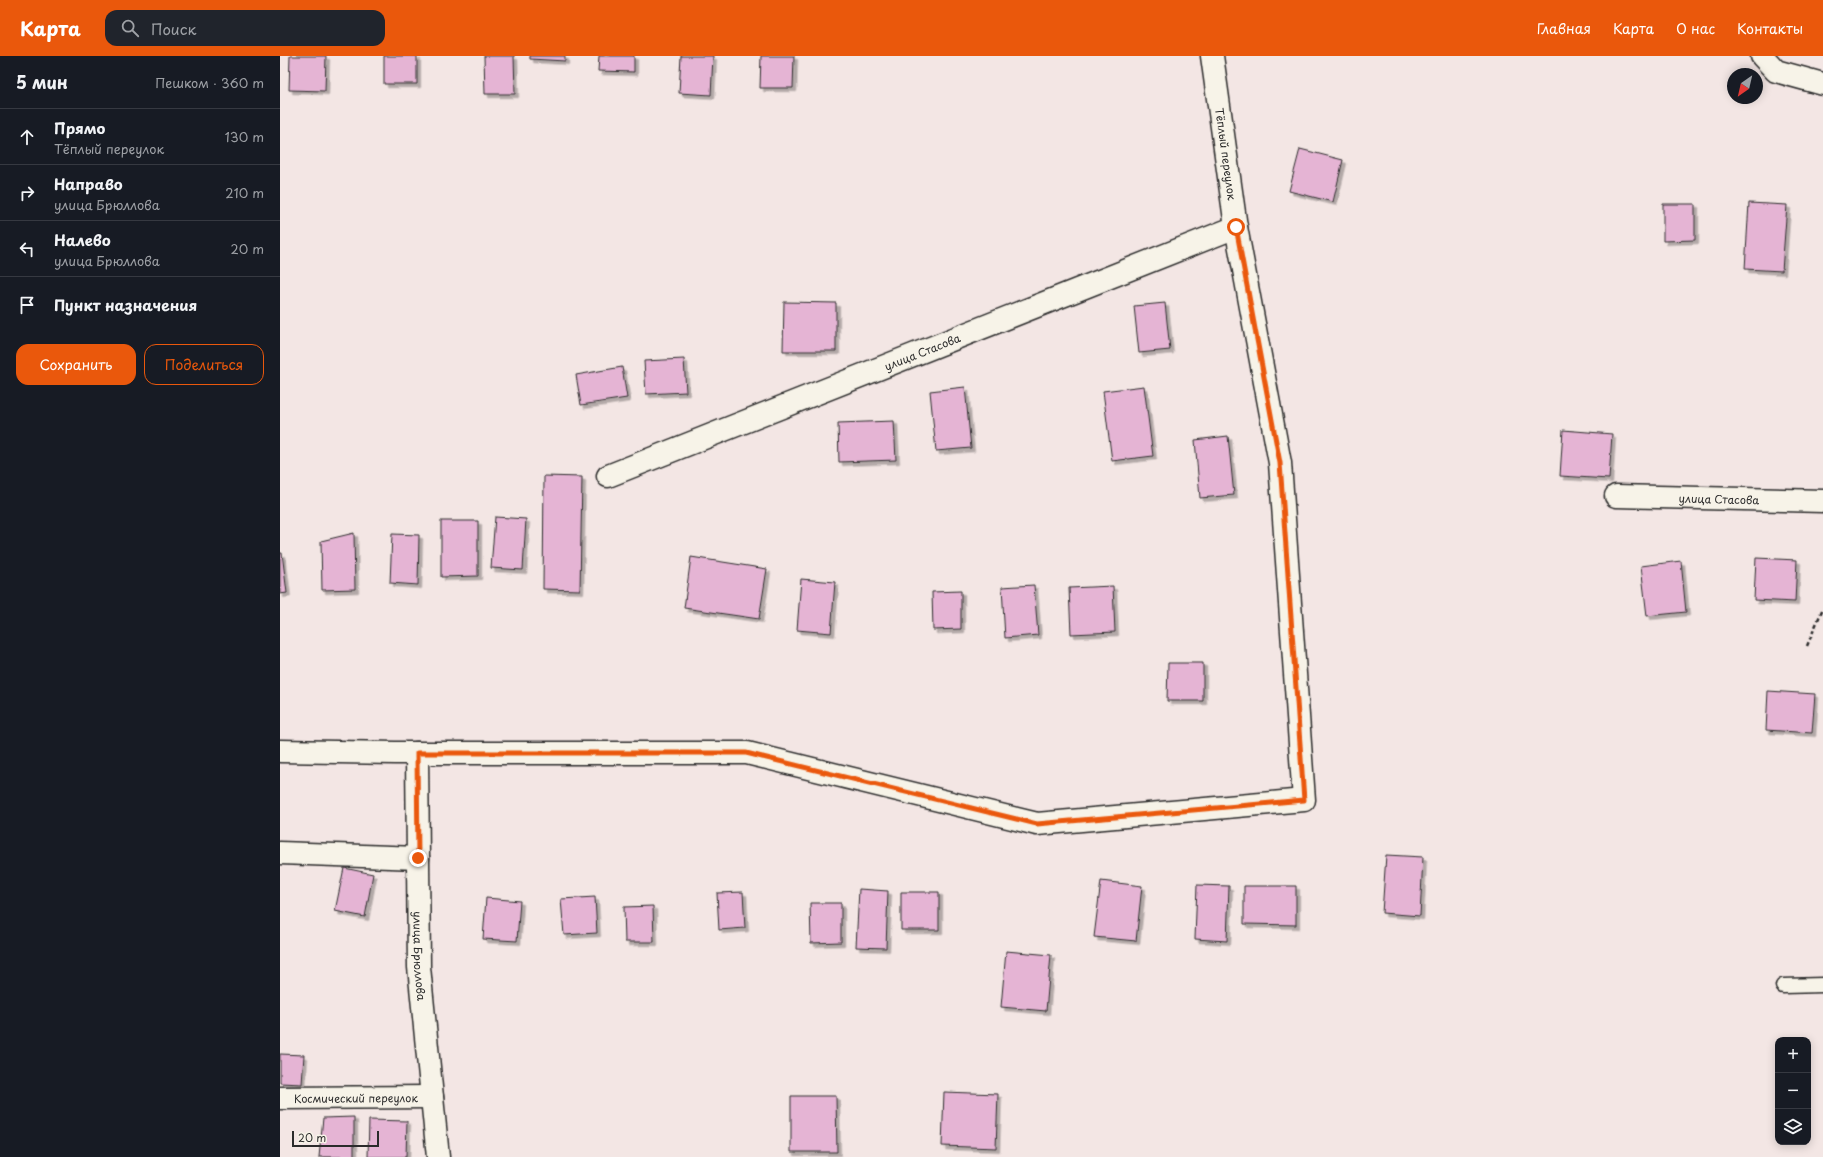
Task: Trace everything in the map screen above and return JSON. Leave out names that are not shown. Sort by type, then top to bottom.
[{"type":"street","name":"Тёплый переулок","points":[[417,753],[746,753],[1037,824],[1304,800],[1280,463],[1236,227],[1212,56]]},
{"type":"street","points":[[1762,56],[1776,72],[1823,84]]},
{"type":"street","name":"улица Стасова","points":[[608,476],[1236,227]]},
{"type":"street","name":"улица Стасова","points":[[1616,496],[1823,501]]},
{"type":"street","points":[[280,751],[417,753]]},
{"type":"street","name":"улица Брюллова","points":[[417,753],[419,967],[438,1157]]},
{"type":"street","points":[[280,853],[418,858]]},
{"type":"street","name":"Космический переулок","points":[[280,1098],[432,1097]]},
{"type":"lane","points":[[1783,986],[1823,985]]},
{"type":"path","points":[[1807,646],[1823,608]]},
{"type":"building","points":[[290,56],[326,56],[325,91],[289,90]]},
{"type":"building","points":[[384,56],[417,56],[417,84],[384,84]]},
{"type":"building","points":[[484,56],[514,56],[515,94],[485,94]]},
{"type":"building","points":[[530,56],[565,56],[565,61],[530,59]]},
{"type":"building","points":[[599,56],[634,56],[634,72],[598,71]]},
{"type":"building","points":[[681,56],[713,56],[711,95],[679,93]]},
{"type":"building","points":[[761,56],[794,56],[793,88],[760,88]]},
{"type":"building","points":[[1300,149],[1343,160],[1333,202],[1289,191]]},
{"type":"building","points":[[1749,203],[1787,205],[1782,271],[1745,269]]},
{"type":"building","points":[[1663,204],[1695,204],[1695,240],[1663,241]]},
{"type":"building","points":[[784,302],[836,303],[836,351],[783,351]]},
{"type":"building","points":[[1165,303],[1170,350],[1139,353],[1134,306]]},
{"type":"building","points":[[684,359],[686,392],[646,394],[644,361]]},
{"type":"building","points":[[622,367],[627,398],[581,405],[576,375]]},
{"type":"building","points":[[1144,386],[1153,456],[1112,461],[1103,391]]},
{"type":"building","points":[[965,387],[971,448],[936,451],[930,391]]},
{"type":"building","points":[[894,421],[896,460],[839,462],[838,423]]},
{"type":"building","points":[[1563,430],[1612,434],[1609,479],[1560,476]]},
{"type":"building","points":[[1228,436],[1234,495],[1200,498],[1195,440]]},
{"type":"building","points":[[544,476],[582,477],[580,590],[543,589]]},
{"type":"building","points":[[495,517],[526,519],[523,570],[491,568]]},
{"type":"building","points":[[441,521],[478,521],[478,576],[441,577]]},
{"type":"building","points":[[354,533],[355,589],[322,590],[321,541]]},
{"type":"building","points":[[392,534],[419,535],[418,585],[390,583]]},
{"type":"building","points":[[280,553],[282,553],[287,593],[280,594]]},
{"type":"building","points":[[691,557],[767,569],[759,619],[684,608]]},
{"type":"building","points":[[1756,558],[1797,560],[1795,602],[1754,600]]},
{"type":"building","points":[[1681,561],[1686,612],[1647,616],[1641,566]]},
{"type":"building","points":[[801,579],[835,582],[831,633],[797,630]]},
{"type":"building","points":[[1034,585],[1038,635],[1005,638],[1002,587]]},
{"type":"building","points":[[1113,586],[1115,632],[1071,634],[1069,588]]},
{"type":"building","points":[[961,591],[961,629],[933,630],[932,592]]},
{"type":"building","points":[[1168,663],[1203,663],[1203,701],[1167,701]]},
{"type":"building","points":[[1768,691],[1815,694],[1812,733],[1766,730]]},
{"type":"building","points":[[1386,855],[1423,857],[1420,916],[1382,913]]},
{"type":"building","points":[[344,868],[373,874],[365,917],[335,911]]},
{"type":"building","points":[[1101,881],[1142,886],[1136,941],[1094,937]]},
{"type":"building","points":[[1197,885],[1229,886],[1227,941],[1195,939]]},
{"type":"building","points":[[1244,886],[1296,886],[1296,925],[1244,924]]},
{"type":"building","points":[[859,889],[888,891],[886,948],[856,947]]},
{"type":"building","points":[[743,892],[745,928],[719,930],[717,893]]},
{"type":"building","points":[[901,892],[939,892],[939,930],[901,930]]},
{"type":"building","points":[[595,897],[597,933],[564,935],[561,899]]},
{"type":"building","points":[[486,898],[520,901],[517,941],[483,939]]},
{"type":"building","points":[[810,903],[841,903],[841,942],[811,943]]},
{"type":"building","points":[[653,906],[654,942],[625,942],[624,907]]},
{"type":"building","points":[[1006,951],[1051,955],[1046,1011],[1001,1007]]},
{"type":"building","points":[[280,1054],[304,1055],[302,1084],[280,1083]]},
{"type":"building","points":[[944,1092],[998,1094],[996,1148],[942,1146]]},
{"type":"building","points":[[791,1096],[836,1096],[837,1152],[791,1152]]},
{"type":"building","points":[[354,1117],[354,1157],[319,1157],[323,1118]]},
{"type":"building","points":[[369,1120],[407,1121],[406,1157],[368,1157]]},
{"type":"route","points":[[418,858],[417,753],[746,753],[1037,824],[1304,800],[1280,463],[1236,227]]}]
